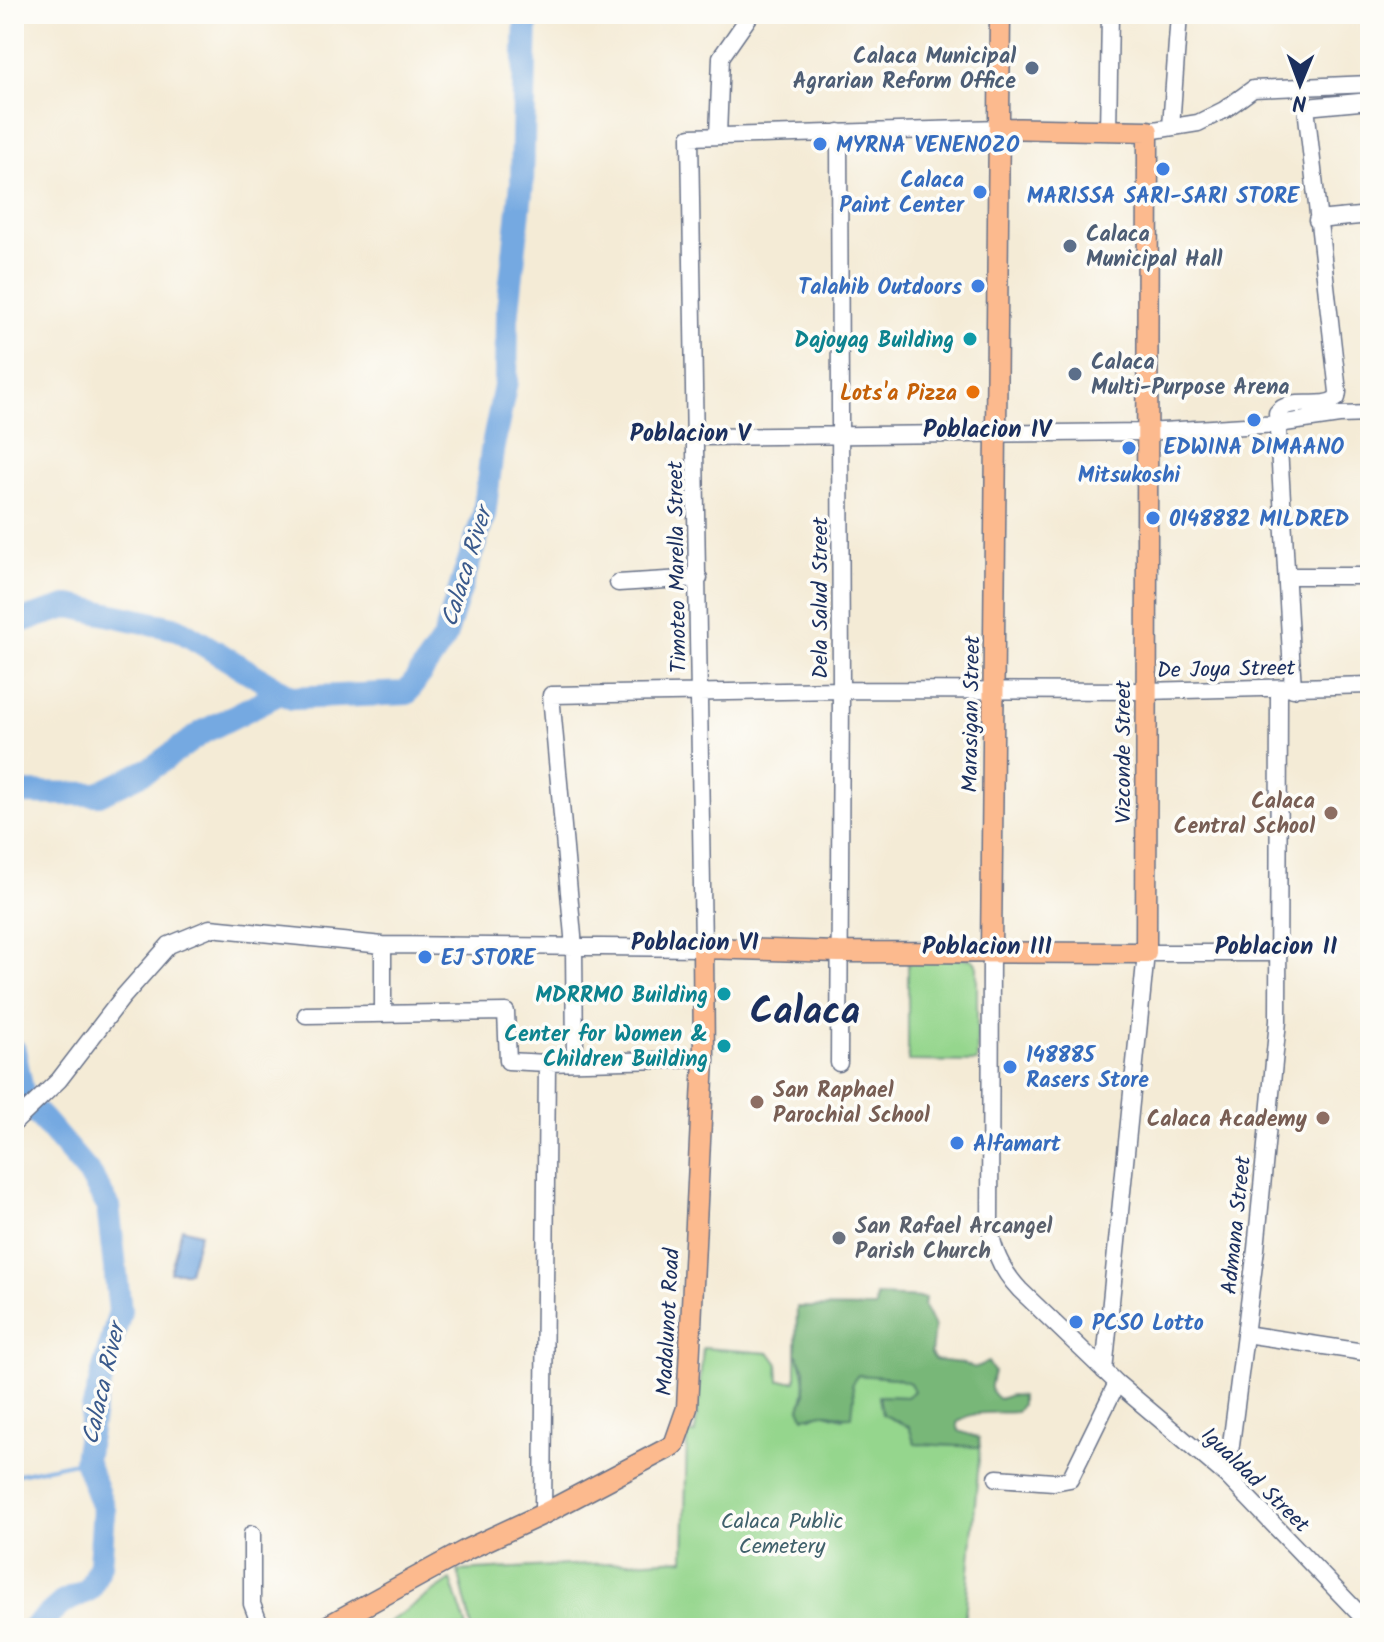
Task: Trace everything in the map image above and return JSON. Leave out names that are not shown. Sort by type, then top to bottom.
[{"type":"main road","name":"Marasigan Street","points":[[991,952],[1000,14]]},
{"type":"main road","points":[[1000,128],[1148,131]]},
{"type":"main road","name":"Vizconde Street","points":[[1146,953],[1148,131]]},
{"type":"main road","points":[[703,948],[839,952],[1146,953]]},
{"type":"main road","name":"Madalunot Road","points":[[324,1628],[468,1549],[543,1514],[674,1445],[687,1408],[704,1059],[703,948]]},
{"type":"street","points":[[751,14],[721,57],[718,136],[1000,128]]},
{"type":"street","points":[[1108,131],[1110,14]]},
{"type":"street","points":[[1171,127],[1179,14]]},
{"type":"street","points":[[1148,131],[1198,123],[1224,110],[1253,89],[1370,84]]},
{"type":"street","points":[[1278,424],[1277,413],[1281,408],[1331,403],[1337,398],[1306,107],[1370,101]]},
{"type":"street","name":"Dela Salud Street","points":[[839,132],[839,1063]]},
{"type":"street","name":"Timoteo Marella Street","points":[[703,948],[690,137],[718,136]]},
{"type":"street","points":[[1317,220],[1370,215]]},
{"type":"street","points":[[696,437],[1146,432],[1278,424],[1370,414]]},
{"type":"street","name":"Admana Street","points":[[1227,1476],[1256,1249],[1278,1021],[1288,576],[1278,424]]},
{"type":"street","points":[[1288,576],[1370,576]]},
{"type":"street","points":[[618,583],[699,578]]},
{"type":"street","name":"De Joya Street","points":[[574,947],[551,695],[841,690],[1146,691],[1370,685]]},
{"type":"street","points":[[14,1123],[59,1080],[122,998],[169,945],[210,928],[383,945],[703,948]]},
{"type":"street","points":[[383,945],[383,1012]]},
{"type":"street","points":[[574,947],[575,1061]]},
{"type":"street","name":"Marasigan Street","points":[[991,952],[990,1228],[994,1247],[1005,1273],[1020,1290],[1110,1377]]},
{"type":"street","points":[[1146,953],[1278,953]]},
{"type":"street","name":"Vizconde Street","points":[[1110,1377],[1146,953]]},
{"type":"street","points":[[306,1015],[506,1012],[508,1061],[704,1059]]},
{"type":"street","points":[[543,1514],[547,1063]]},
{"type":"street","points":[[1245,1334],[1370,1353]]},
{"type":"street","points":[[997,1478],[1054,1482],[1070,1479],[1110,1377]]},
{"type":"street","name":"Igualdad Street","points":[[1110,1377],[1227,1476],[1370,1625]]},
{"type":"street","points":[[252,1534],[252,1604],[261,1628]]},
{"type":"green space","points":[[908,959],[972,959],[977,965],[977,1062],[908,1061]]},
{"type":"green space","points":[[876,1296],[925,1298],[924,1306],[934,1327],[931,1354],[935,1360],[975,1368],[988,1362],[994,1372],[991,1387],[995,1396],[999,1399],[1021,1396],[1021,1405],[1016,1412],[977,1414],[957,1423],[959,1431],[979,1438],[980,1447],[915,1444],[909,1427],[882,1414],[879,1396],[907,1397],[914,1391],[910,1383],[896,1378],[858,1375],[852,1383],[852,1416],[824,1413],[804,1417],[800,1408],[805,1395],[805,1369],[796,1353],[797,1307],[875,1308]]},
{"type":"green space","name":"Calaca Public Cemetery","points":[[703,1348],[770,1353],[778,1364],[779,1381],[796,1381],[796,1353],[804,1380],[800,1408],[811,1417],[821,1412],[843,1418],[854,1397],[852,1383],[858,1375],[896,1378],[910,1383],[914,1391],[907,1397],[879,1396],[882,1414],[909,1427],[915,1444],[980,1447],[964,1628],[472,1628],[458,1571],[684,1559],[687,1434],[695,1434]]},
{"type":"green space","points":[[451,1580],[467,1628],[380,1628]]},
{"type":"water","points":[[182,1228],[200,1233],[189,1272],[170,1272]]},
{"type":"waterway","name":"Calaca River","points":[[14,623],[70,606],[178,629],[292,698],[407,693],[444,639],[484,515],[492,451],[506,381],[507,318],[522,183],[526,14]]},
{"type":"waterway","points":[[14,793],[99,794],[152,768],[203,732],[282,692]]},
{"type":"waterway","points":[[14,1050],[24,1101]]},
{"type":"waterway","name":"Calaca River","points":[[14,1091],[91,1176],[108,1206],[120,1311],[93,1410],[85,1460],[104,1510],[100,1564],[90,1589],[62,1603],[34,1628]]},
{"type":"waterway","points":[[14,1475],[85,1460]]},
{"type":"place","name":"Calaca Municipal Agrarian Reform Office","points":[[1032,68]]},
{"type":"place","name":"MYRNA VENENOZO","points":[[820,144]]},
{"type":"place","name":"MARISSA SARI-SARI STORE","points":[[1163,169]]},
{"type":"place","name":"Calaca Paint Center","points":[[980,192]]},
{"type":"place","name":"Calaca Municipal Hall","points":[[1070,246]]},
{"type":"place","name":"Talahib Outdoors","points":[[978,286]]},
{"type":"place","name":"Dajoyag Building","points":[[970,339]]},
{"type":"place","name":"Calaca Multi-Purpose Arena","points":[[1075,374]]},
{"type":"place","name":"Lots'a Pizza","points":[[973,392]]},
{"type":"place","name":"EDWINA DIMAANO","points":[[1254,420]]},
{"type":"place","name":"Mitsukoshi","points":[[1129,448]]},
{"type":"place","name":"0148882 MILDRED","points":[[1153,518]]},
{"type":"place","name":"Calaca Central School","points":[[1331,813]]},
{"type":"place","name":"EJ STORE","points":[[425,957]]},
{"type":"place","name":"MDRRMO Building","points":[[724,994]]},
{"type":"place","name":"Center for Women & Children Building","points":[[724,1046]]},
{"type":"place","name":"148885 Rasers Store","points":[[1010,1067]]},
{"type":"place","name":"San Raphael Parochial School","points":[[757,1102]]},
{"type":"place","name":"Calaca Academy","points":[[1323,1118]]},
{"type":"place","name":"Alfamart","points":[[957,1143]]},
{"type":"place","name":"San Rafael Arcangel Parish Church","points":[[839,1238]]},
{"type":"place","name":"PCSO Lotto","points":[[1076,1322]]},
{"type":"district","name":"Poblacion IV","points":[[987,429]]},
{"type":"district","name":"Poblacion V","points":[[690,433]]},
{"type":"district","name":"Poblacion VI","points":[[695,942]]},
{"type":"district","name":"Poblacion III","points":[[987,946]]},
{"type":"district","name":"Poblacion II","points":[[1276,946]]},
{"type":"district","name":"Calaca","points":[[805,1010]]}]
